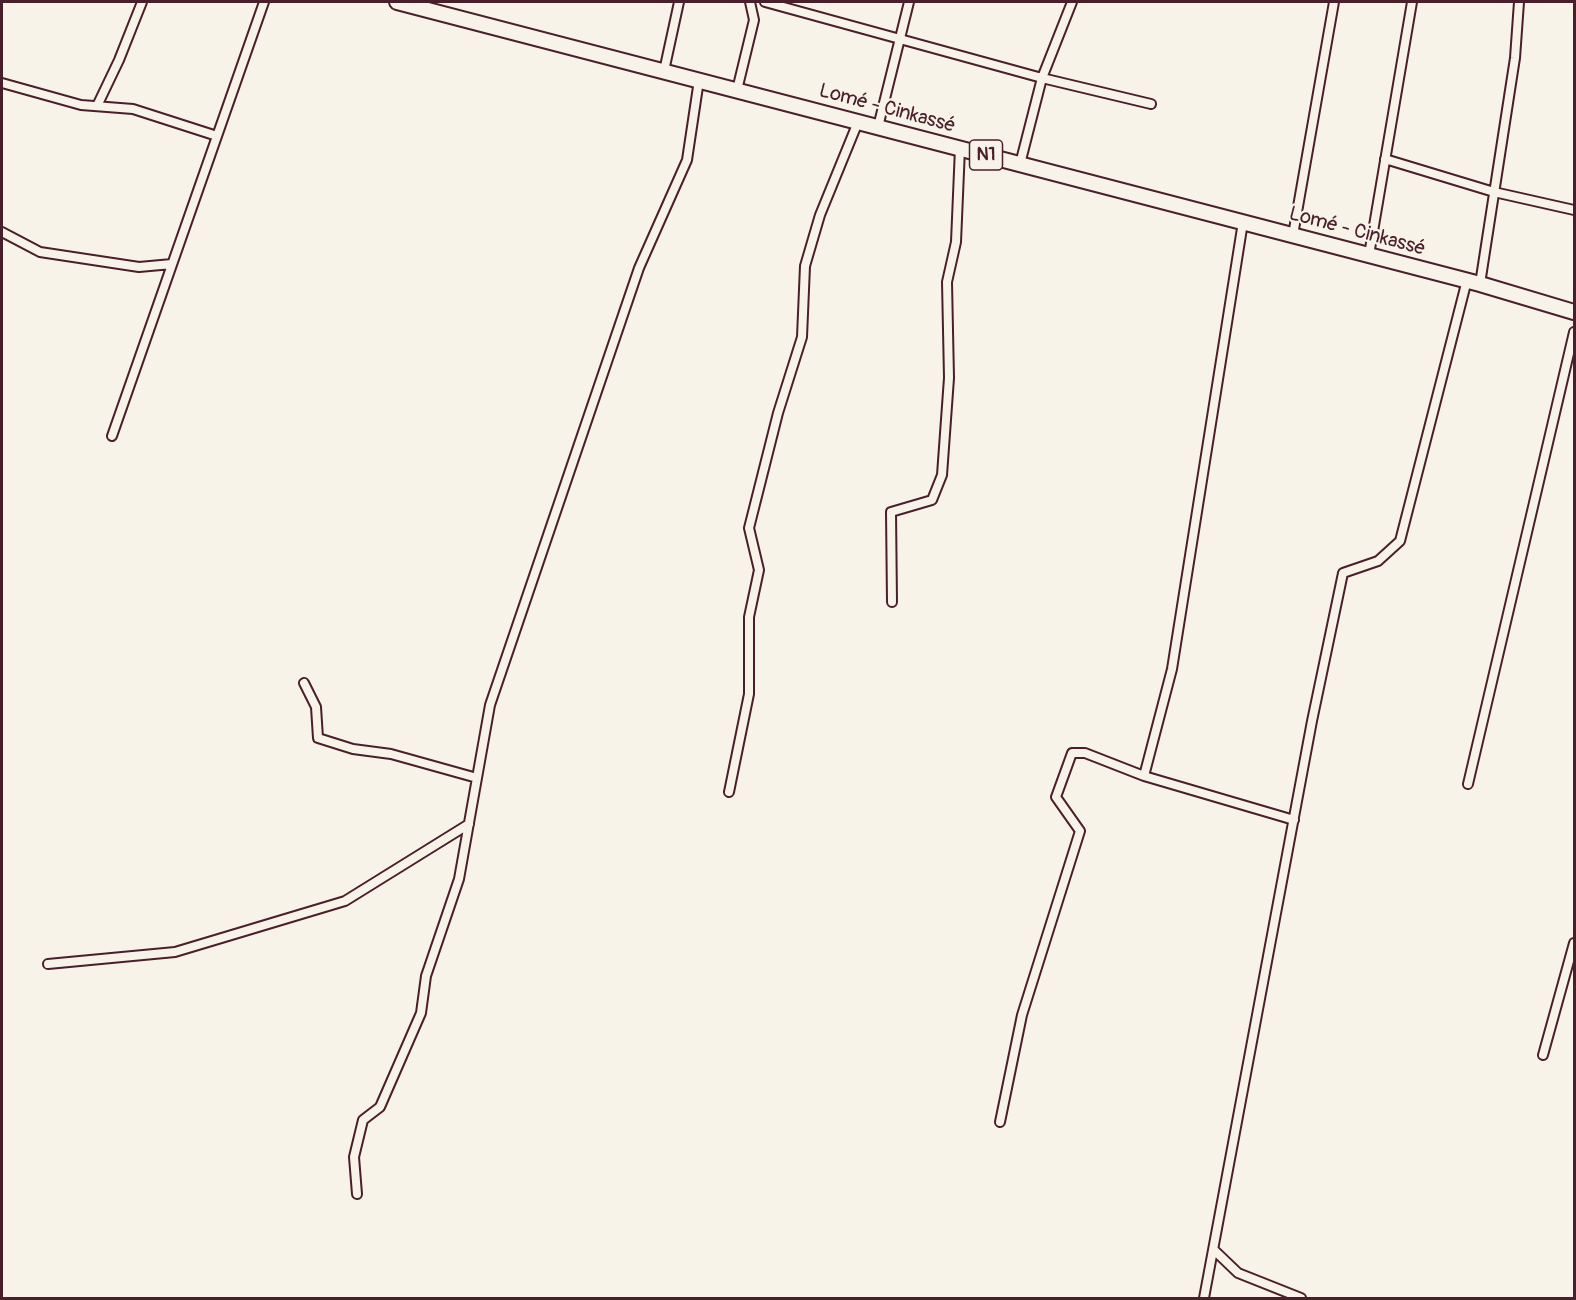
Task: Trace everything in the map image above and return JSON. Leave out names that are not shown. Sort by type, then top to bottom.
[{"type":"highway","name":"Lomé - Cinkassé","points":[[397,2],[1473,282],[1575,312]]},
{"type":"street","points":[[96,106],[119,60],[142,2]]},
{"type":"street","points":[[112,436],[264,2]]},
{"type":"street","points":[[664,71],[679,2]]},
{"type":"street","points":[[737,90],[754,20],[748,2]]},
{"type":"street","points":[[765,2],[900,37],[1042,78],[1151,104]]},
{"type":"street","points":[[878,127],[909,2]]},
{"type":"street","points":[[1020,164],[1042,78],[1072,2]]},
{"type":"street","points":[[1293,235],[1334,2]]},
{"type":"street","points":[[1369,255],[1412,2]]},
{"type":"street","points":[[1204,1299],[1343,573],[1378,561],[1400,541],[1473,282],[1494,192],[1515,58],[1519,2]]},
{"type":"street","points":[[357,1194],[354,1157],[363,1120],[380,1107],[421,1013],[426,976],[459,879],[490,705],[639,268],[687,160],[699,80]]},
{"type":"street","points":[[2,84],[81,105],[133,109],[217,136]]},
{"type":"street","points":[[729,792],[748,694],[749,617],[759,570],[749,528],[778,413],[802,337],[805,266],[820,215],[858,122]]},
{"type":"street","points":[[892,602],[891,512],[932,500],[942,475],[949,378],[947,282],[956,242],[960,148]]},
{"type":"street","points":[[1386,159],[1494,192],[1575,210]]},
{"type":"street","points":[[1144,776],[1172,669],[1243,222]]},
{"type":"street","points":[[2,232],[40,252],[139,267],[172,264]]},
{"type":"street","points":[[1468,784],[1575,332]]},
{"type":"street","points":[[304,683],[316,707],[318,738],[353,749],[391,754],[477,778]]},
{"type":"street","points":[[1000,1122],[1022,1015],[1080,831],[1056,797],[1072,753],[1085,753],[1144,776],[1294,820]]},
{"type":"street","points":[[48,964],[175,952],[345,901],[469,824]]},
{"type":"street","points":[[1543,1054],[1575,943]]},
{"type":"street","points":[[1214,1250],[1238,1272],[1301,1299]]}]
